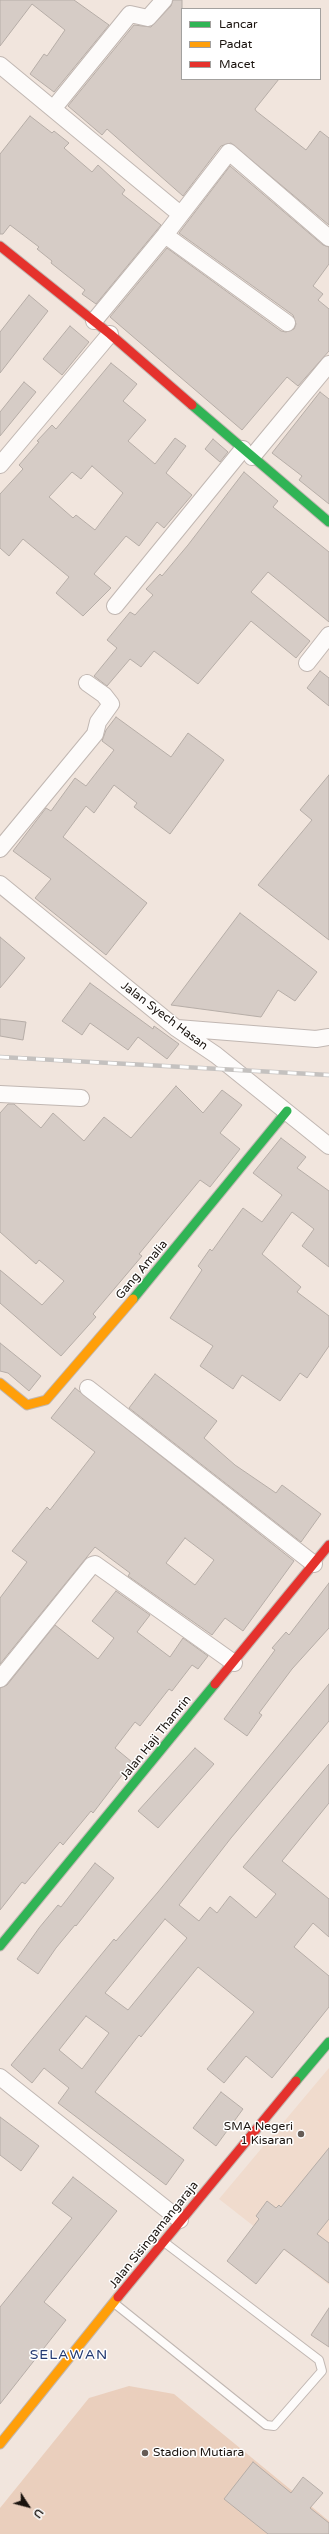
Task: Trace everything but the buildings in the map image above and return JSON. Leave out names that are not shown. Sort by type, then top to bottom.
[{"type":"street","points":[[53,109],[130,14],[148,18],[164,0]]},
{"type":"street","points":[[0,65],[180,214]]},
{"type":"street","points":[[94,321],[165,235],[229,152],[329,238]]},
{"type":"street","points":[[165,235],[287,323]]},
{"type":"street","points":[[0,246],[110,334],[329,522]]},
{"type":"street","points":[[0,466],[110,334]]},
{"type":"street","points":[[115,606],[247,453],[329,364]]},
{"type":"street","points":[[307,663],[329,635]]},
{"type":"street","points":[[0,849],[95,734],[98,722],[111,704],[104,695],[87,683]]},
{"type":"street","name":"Jalan Syech Hasan","points":[[0,884],[176,1028],[216,1055],[329,1146]]},
{"type":"street","points":[[176,1028],[316,1039],[329,1037]]},
{"type":"street","points":[[0,1094],[81,1098]]},
{"type":"street","name":"Gang Amalia","points":[[0,1383],[27,1405],[46,1400],[155,1274],[287,1111]]},
{"type":"street","points":[[88,1388],[314,1564]]},
{"type":"street","name":"Jalan Haji Thamrin","points":[[0,1946],[234,1663],[329,1545]]},
{"type":"street","points":[[0,1679],[92,1565],[95,1564],[234,1663]]},
{"type":"street","name":"Jalan Sisingamangaraja","points":[[0,2444],[180,2220],[329,2042]]},
{"type":"street","points":[[0,2077],[180,2220]]},
{"type":"lane","points":[[114,2303],[266,2425],[274,2426],[322,2371],[319,2360],[163,2241]]},
{"type":"shaded area","name":"SMA Negeri 1 Kisaran","points":[[329,2068],[329,2285],[219,2199]]},
{"type":"shaded area","name":"Stadion Mutiara","points":[[129,2386],[174,2394],[329,2521],[329,2534],[0,2534],[0,2508],[89,2398]]},
{"type":"railway","points":[[0,1057],[329,1075]]},
{"type":"traffic: fast","points":[[192,405],[329,522]]},
{"type":"traffic: fast","points":[[133,1299],[287,1111]]},
{"type":"traffic: fast","points":[[0,1946],[215,1684]]},
{"type":"traffic: fast","points":[[296,2081],[329,2042]]},
{"type":"traffic: slow","points":[[0,1383],[27,1405],[46,1400],[133,1299]]},
{"type":"traffic: slow","points":[[0,2444],[118,2297]]},
{"type":"traffic: jam","points":[[0,246],[110,334],[192,405]]},
{"type":"traffic: jam","points":[[215,1684],[329,1545]]},
{"type":"traffic: jam","points":[[118,2297],[296,2081]]},
{"type":"place","name":"SMA Negeri 1 Kisaran","points":[[301,2134]]},
{"type":"place","name":"Stadion Mutiara","points":[[145,2453]]},
{"type":"district","name":"SELAWAN","points":[[69,2355]]}]
